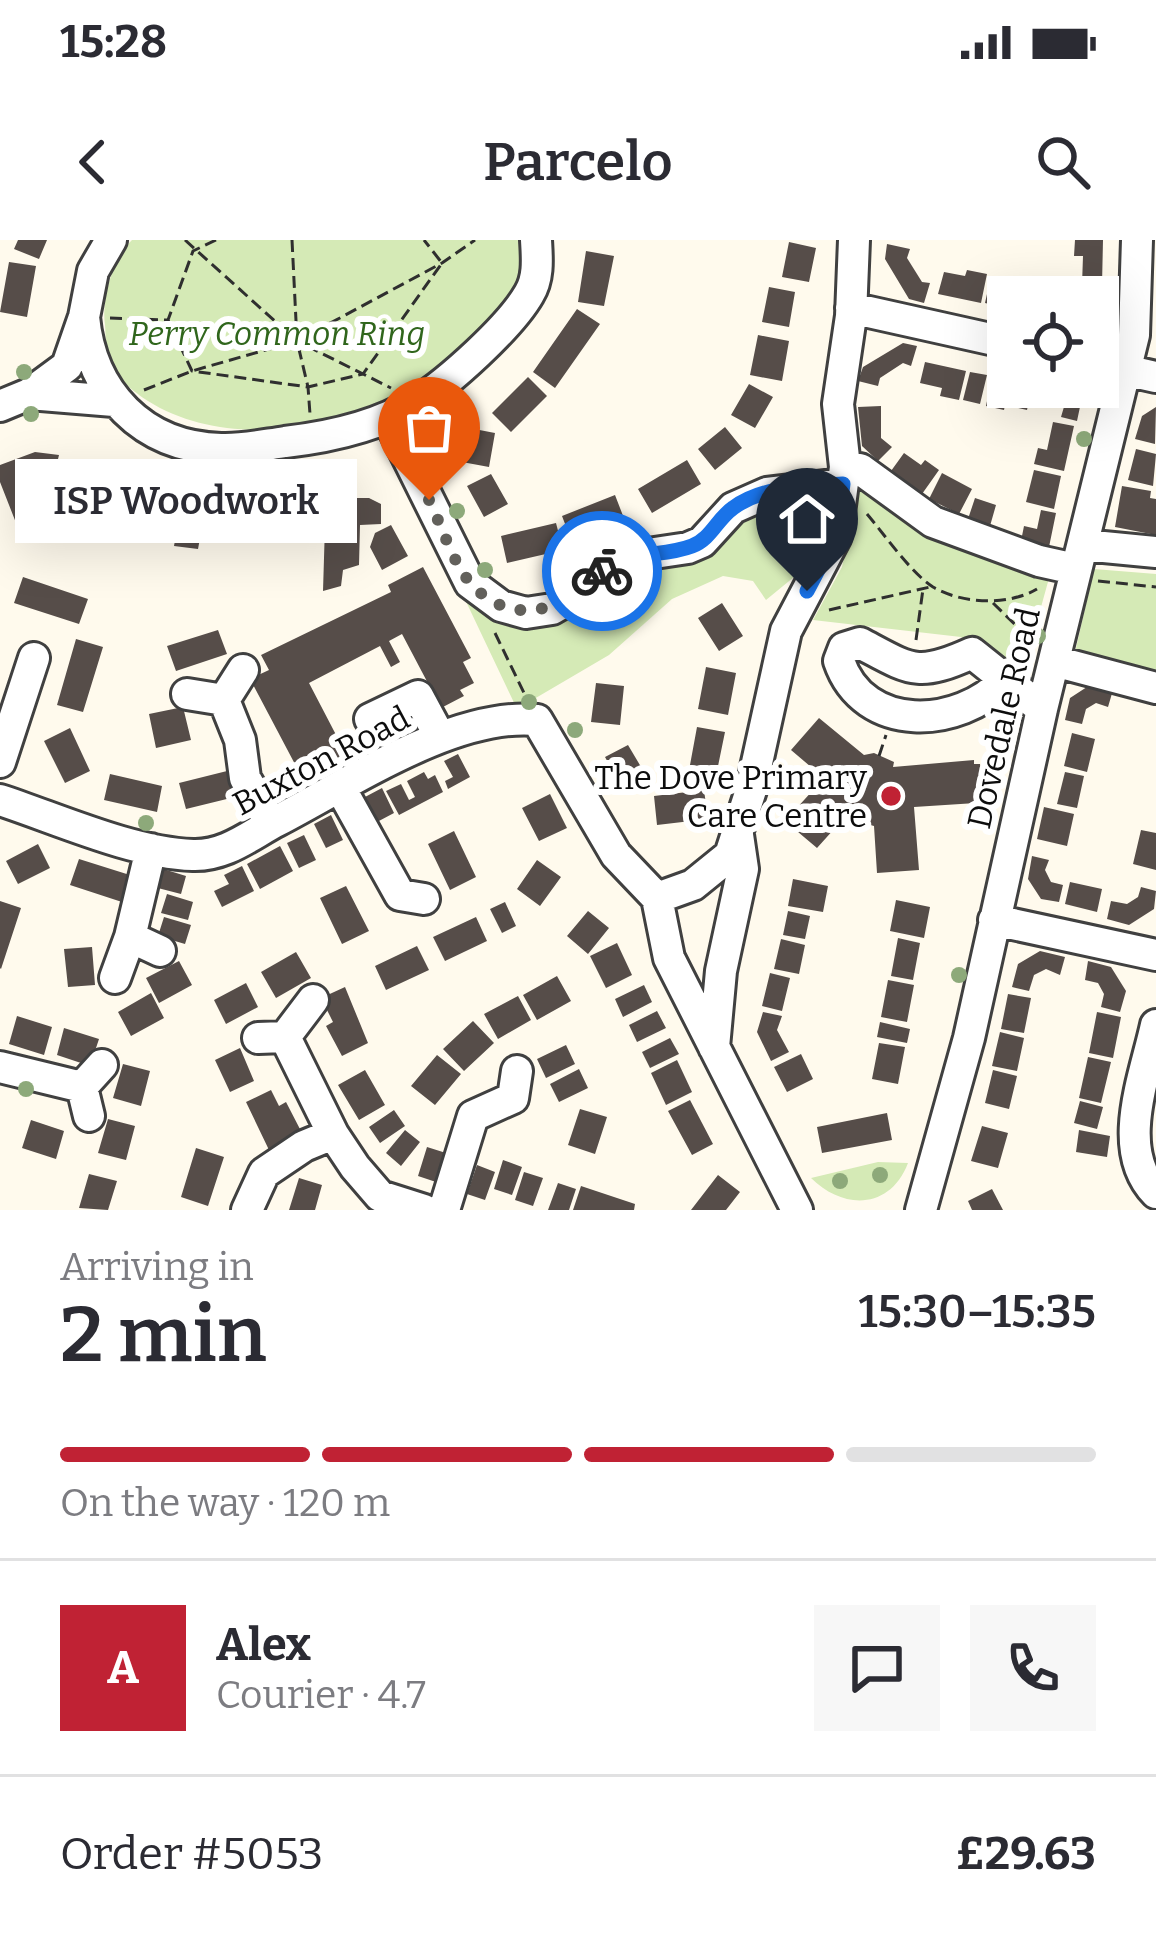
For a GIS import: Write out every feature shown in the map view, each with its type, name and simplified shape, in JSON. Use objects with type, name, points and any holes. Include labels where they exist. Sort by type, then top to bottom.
[{"type":"street","points":[[14,400],[68,365],[85,316],[93,271],[110,240]]},
{"type":"street","points":[[85,316],[93,366],[114,401],[138,424],[194,447],[224,449],[311,440],[388,418],[419,401],[497,334],[531,292],[537,270],[536,240]]},
{"type":"street","points":[[657,898],[693,885],[730,855],[786,631],[836,536],[844,476],[838,404],[851,308],[854,240]]},
{"type":"street","name":"Dovedale Road","points":[[921,1210],[969,1039],[1073,565],[1127,370],[1134,335],[1137,240]]},
{"type":"street","points":[[851,308],[987,339]]},
{"type":"street","points":[[14,400],[114,401]]},
{"type":"street","points":[[388,418],[470,583],[501,606],[526,613],[552,609],[583,591],[621,558],[702,542],[733,508],[766,493],[860,470],[933,522],[1073,565],[1156,552]]},
{"type":"street","points":[[1005,680],[972,708],[944,716],[904,717],[866,698],[845,679],[839,661],[844,648],[860,643],[915,670],[940,668],[971,653],[1042,709]]},
{"type":"street","points":[[0,762],[34,658]]},
{"type":"street","points":[[1053,664],[1156,688]]},
{"type":"street","points":[[224,700],[242,670]]},
{"type":"street","points":[[187,694],[224,700]]},
{"type":"street","points":[[370,719],[418,696],[440,736]]},
{"type":"street","points":[[224,700],[240,740],[245,778],[271,824]]},
{"type":"street","name":"Buxton Road","points":[[0,800],[151,849],[197,855],[237,845],[440,736],[506,717],[537,720]]},
{"type":"street","points":[[537,720],[616,854],[657,898],[669,958],[796,1210]]},
{"type":"street","points":[[340,789],[403,903]]},
{"type":"street","points":[[714,1047],[721,971],[743,869],[738,835]]},
{"type":"street","points":[[115,978],[151,849]]},
{"type":"street","points":[[994,920],[1156,956]]},
{"type":"street","points":[[130,937],[160,951]]},
{"type":"street","points":[[313,1000],[271,1037],[332,1134],[380,1196],[424,1210]]},
{"type":"street","points":[[1156,1025],[1134,1126],[1143,1180],[1156,1193]]},
{"type":"street","points":[[0,1067],[91,1089]]},
{"type":"street","points":[[445,1210],[473,1116],[520,1095]]},
{"type":"street","points":[[248,1210],[264,1173],[332,1134]]},
{"type":"path","points":[[185,240],[297,341],[419,401]]},
{"type":"path","points":[[192,371],[168,320],[193,251],[216,240]]},
{"type":"path","points":[[292,240],[297,341],[308,387],[311,440]]},
{"type":"path","points":[[424,240],[442,263]]},
{"type":"path","points":[[114,401],[192,371],[297,341],[442,263],[475,240]]},
{"type":"path","points":[[192,371],[308,387],[363,374],[442,263]]},
{"type":"path","points":[[85,316],[168,320]]},
{"type":"path","points":[[844,476],[932,586]]},
{"type":"path","points":[[794,610],[826,610],[932,586],[992,602],[1023,597],[1073,565],[1156,587]]},
{"type":"path","points":[[992,602],[1053,664]]},
{"type":"path","points":[[489,622],[537,720]]},
{"type":"green space","name":"Perry Common Ring","points":[[132,240],[526,240],[519,285],[494,318],[442,365],[359,412],[267,430],[204,424],[175,415],[116,374],[107,354],[105,303],[114,268]]},
{"type":"green space","points":[[861,480],[1051,571],[1020,683],[961,637],[813,620],[842,567]]},
{"type":"green space","points":[[786,499],[814,514],[820,533],[794,577],[766,600],[753,581],[723,576],[672,599],[609,655],[517,709],[461,591],[498,614],[614,573],[744,511]]},
{"type":"green space","points":[[1094,569],[1156,574],[1156,681],[1074,657]]},
{"type":"green space","points":[[878,1162],[908,1163],[890,1190],[878,1197],[851,1200],[811,1178]]},
{"type":"building","points":[[18,240],[47,240],[39,259],[14,249]]},
{"type":"building","points":[[1075,240],[1103,240],[1102,276],[1082,276],[1083,256],[1074,256]]},
{"type":"building","points":[[789,242],[816,248],[809,282],[782,277]]},
{"type":"building","points":[[887,244],[910,249],[907,258],[922,282],[930,283],[924,303],[909,299],[885,259]]},
{"type":"building","points":[[586,251],[614,256],[604,306],[578,302]]},
{"type":"building","points":[[9,262],[36,266],[27,317],[0,312]]},
{"type":"building","points":[[967,270],[987,274],[981,303],[938,294],[944,272],[965,276]]},
{"type":"building","points":[[769,287],[795,292],[789,327],[762,322]]},
{"type":"building","points":[[577,309],[600,324],[555,388],[533,372]]},
{"type":"building","points":[[758,335],[789,341],[782,381],[750,375]]},
{"type":"building","points":[[903,343],[917,346],[911,366],[903,363],[880,378],[878,386],[858,381],[863,367]]},
{"type":"building","points":[[925,362],[966,371],[959,400],[940,396],[942,388],[920,383]]},
{"type":"building","points":[[970,372],[987,375],[980,404],[963,400]]},
{"type":"building","points":[[528,377],[547,396],[511,432],[492,413]]},
{"type":"building","points":[[749,384],[773,397],[755,428],[731,415]]},
{"type":"building","points":[[881,406],[881,438],[892,447],[878,461],[862,446],[858,407]]},
{"type":"building","points":[[1156,407],[1155,444],[1135,439],[1142,416]]},
{"type":"building","points":[[1064,408],[1080,408],[1077,421],[1061,417]]},
{"type":"building","points":[[1053,422],[1074,426],[1064,471],[1034,464],[1038,448],[1047,450]]},
{"type":"building","points":[[725,427],[742,448],[715,470],[698,449]]},
{"type":"building","points":[[469,428],[495,433],[489,467],[462,462]]},
{"type":"building","points":[[1136,449],[1156,454],[1153,486],[1128,480]]},
{"type":"building","points":[[35,452],[59,455],[48,500],[41,502],[48,522],[20,533],[0,482],[0,465]]},
{"type":"building","points":[[904,453],[939,470],[922,494],[891,471]]},
{"type":"building","points":[[88,459],[113,470],[98,503],[73,491]]},
{"type":"building","points":[[687,460],[701,484],[652,513],[638,489]]},
{"type":"building","points":[[1034,470],[1061,476],[1054,509],[1026,502]]},
{"type":"building","points":[[942,473],[972,489],[959,514],[929,499]]},
{"type":"building","points":[[491,474],[508,504],[484,517],[467,486]]},
{"type":"building","points":[[129,481],[166,490],[158,519],[121,509]]},
{"type":"building","points":[[1122,486],[1151,491],[1150,498],[1156,499],[1156,535],[1115,527]]},
{"type":"building","points":[[166,491],[221,499],[216,536],[201,533],[198,549],[174,546],[177,529],[161,527]]},
{"type":"building","points":[[615,495],[625,521],[572,542],[562,516]]},
{"type":"building","points":[[233,498],[369,498],[381,504],[381,524],[360,525],[359,565],[343,570],[341,586],[323,591],[325,525],[263,525],[263,540],[241,541],[241,524],[233,524]]},
{"type":"building","points":[[975,498],[996,505],[990,526],[968,519]]},
{"type":"building","points":[[1041,510],[1056,513],[1049,547],[1021,541],[1024,526],[1037,529]]},
{"type":"building","points":[[556,523],[563,550],[507,563],[501,536]]},
{"type":"building","points":[[391,525],[408,556],[382,570],[370,547],[375,533]]},
{"type":"building","points":[[423,567],[471,658],[463,662],[474,683],[460,690],[464,696],[441,708],[402,634],[389,641],[400,662],[391,667],[380,646],[309,683],[346,754],[330,762],[334,770],[306,785],[250,679],[269,670],[261,655],[391,592],[388,585]]},
{"type":"building","points":[[23,577],[88,599],[79,624],[14,603]]},
{"type":"building","points":[[722,603],[743,636],[719,651],[698,618]]},
{"type":"building","points":[[218,630],[227,654],[176,671],[167,646]]},
{"type":"building","points":[[76,639],[103,647],[83,712],[57,705]]},
{"type":"building","points":[[706,667],[736,673],[728,715],[698,709]]},
{"type":"building","points":[[596,683],[624,686],[620,725],[591,722]]},
{"type":"building","points":[[1090,685],[1113,690],[1108,707],[1096,703],[1086,709],[1082,724],[1065,720],[1070,698]]},
{"type":"building","points":[[183,707],[191,740],[156,748],[149,714]]},
{"type":"building","name":"The Dove Primary Care Centre","points":[[819,718],[864,755],[874,753],[894,762],[893,767],[974,760],[980,764],[982,789],[975,790],[976,803],[914,807],[919,870],[877,873],[874,826],[844,818],[817,848],[785,821],[824,778],[791,750]]},
{"type":"building","points":[[697,727],[725,732],[717,771],[690,765]]},
{"type":"building","points":[[70,728],[90,771],[65,783],[44,741]]},
{"type":"building","points":[[1072,733],[1095,739],[1087,772],[1064,766]]},
{"type":"building","points":[[628,745],[647,777],[623,790],[605,757]]},
{"type":"building","points":[[458,754],[470,777],[448,789],[445,781],[453,777],[444,761]]},
{"type":"building","points":[[231,770],[239,796],[186,809],[179,783]]},
{"type":"building","points":[[424,772],[428,779],[435,775],[443,792],[399,815],[386,791],[401,784],[409,800],[415,797],[407,781]]},
{"type":"building","points":[[1065,772],[1084,776],[1077,808],[1057,804]]},
{"type":"building","points":[[110,774],[162,786],[157,812],[104,800]]},
{"type":"building","points":[[382,788],[394,813],[377,822],[365,797]]},
{"type":"building","points":[[704,790],[708,819],[657,825],[654,796]]},
{"type":"building","points":[[550,794],[567,828],[539,841],[522,808]]},
{"type":"building","points":[[1044,807],[1074,814],[1067,846],[1037,839]]},
{"type":"building","points":[[331,815],[343,840],[326,848],[314,824]]},
{"type":"building","points":[[1141,830],[1156,833],[1156,870],[1133,864]]},
{"type":"building","points":[[454,831],[476,877],[450,890],[428,844]]},
{"type":"building","points":[[304,835],[316,860],[299,868],[287,843]]},
{"type":"building","points":[[38,844],[50,868],[18,884],[6,861]]},
{"type":"building","points":[[280,846],[293,871],[260,889],[247,864]]},
{"type":"building","points":[[1032,856],[1049,860],[1045,870],[1051,882],[1063,885],[1059,902],[1041,899],[1028,879]]},
{"type":"building","points":[[79,859],[133,876],[125,903],[70,885]]},
{"type":"building","points":[[537,860],[561,877],[540,906],[517,889]]},
{"type":"building","points":[[242,866],[254,891],[222,907],[214,891],[229,884],[224,875]]},
{"type":"building","points":[[160,868],[186,876],[181,894],[154,887]]},
{"type":"building","points":[[793,879],[828,886],[823,912],[788,906]]},
{"type":"building","points":[[1070,882],[1102,889],[1097,912],[1065,904]]},
{"type":"building","points":[[346,886],[369,931],[342,944],[320,898]]},
{"type":"building","points":[[1141,887],[1156,891],[1154,909],[1129,925],[1107,919],[1111,901],[1127,904],[1138,897]]},
{"type":"building","points":[[167,894],[193,902],[188,920],[161,913]]},
{"type":"building","points":[[896,900],[930,907],[924,938],[890,931]]},
{"type":"building","points":[[0,901],[21,908],[1,969],[0,968]]},
{"type":"building","points":[[505,902],[516,926],[502,933],[490,909]]},
{"type":"building","points":[[588,911],[609,928],[588,954],[567,936]]},
{"type":"building","points":[[788,911],[810,916],[805,939],[783,935]]},
{"type":"building","points":[[164,917],[191,925],[185,944],[158,936]]},
{"type":"building","points":[[476,917],[487,941],[445,961],[433,937]]},
{"type":"building","points":[[898,938],[920,943],[913,980],[891,976]]},
{"type":"building","points":[[781,939],[805,945],[799,974],[774,969]]},
{"type":"building","points":[[617,943],[632,975],[606,988],[590,956]]},
{"type":"building","points":[[417,946],[429,970],[386,990],[375,966]]},
{"type":"building","points":[[92,947],[95,985],[68,987],[64,949]]},
{"type":"building","points":[[1040,951],[1065,957],[1060,975],[1046,969],[1034,975],[1029,991],[1012,987],[1018,964]]},
{"type":"building","points":[[296,952],[311,978],[276,998],[261,972]]},
{"type":"building","points":[[179,961],[192,985],[159,1003],[146,978]]},
{"type":"building","points":[[1088,961],[1111,967],[1126,991],[1120,1012],[1101,1007],[1104,994],[1098,983],[1085,980]]},
{"type":"building","points":[[770,973],[790,978],[782,1011],[762,1006]]},
{"type":"building","points":[[557,976],[571,1001],[537,1020],[523,995]]},
{"type":"building","points":[[888,980],[914,985],[907,1022],[881,1017]]},
{"type":"building","points":[[246,983],[258,1007],[226,1024],[214,1000]]},
{"type":"building","points":[[644,985],[652,1002],[623,1017],[615,999]]},
{"type":"building","points":[[345,987],[368,1043],[342,1056],[326,1026],[333,1022],[321,998]]},
{"type":"building","points":[[151,993],[164,1018],[131,1036],[118,1012]]},
{"type":"building","points":[[1008,994],[1031,998],[1024,1033],[1001,1029]]},
{"type":"building","points":[[518,996],[531,1020],[498,1039],[484,1014]]},
{"type":"building","points":[[657,1011],[666,1028],[637,1042],[629,1025]]},
{"type":"building","points":[[763,1012],[782,1016],[777,1030],[789,1052],[771,1061],[757,1032]]},
{"type":"building","points":[[1097,1012],[1121,1017],[1113,1058],[1089,1053]]},
{"type":"building","points":[[17,1016],[52,1027],[44,1055],[9,1044]]},
{"type":"building","points":[[473,1021],[494,1043],[464,1071],[443,1049]]},
{"type":"building","points":[[880,1022],[910,1029],[907,1043],[877,1037]]},
{"type":"building","points":[[64,1028],[99,1039],[90,1066],[57,1055]]},
{"type":"building","points":[[1000,1032],[1024,1038],[1017,1071],[992,1066]]},
{"type":"building","points":[[670,1038],[679,1054],[650,1068],[642,1052]]},
{"type":"building","points":[[879,1043],[905,1047],[898,1084],[872,1079]]},
{"type":"building","points":[[566,1045],[575,1064],[546,1078],[537,1059]]},
{"type":"building","points":[[240,1048],[254,1081],[230,1092],[215,1060]]},
{"type":"building","points":[[801,1054],[813,1079],[787,1092],[774,1067]]},
{"type":"building","points":[[437,1055],[461,1074],[435,1105],[411,1086]]},
{"type":"building","points":[[1088,1057],[1111,1062],[1101,1103],[1079,1098]]},
{"type":"building","points":[[677,1060],[692,1092],[666,1105],[651,1073]]},
{"type":"building","points":[[123,1064],[150,1071],[141,1106],[113,1098]]},
{"type":"building","points":[[579,1069],[588,1088],[559,1102],[550,1084]]},
{"type":"building","points":[[365,1070],[385,1105],[359,1120],[338,1085]]},
{"type":"building","points":[[993,1070],[1017,1076],[1009,1109],[985,1103]]},
{"type":"building","points":[[271,1090],[279,1106],[286,1102],[302,1133],[269,1150],[246,1102]]},
{"type":"building","points":[[690,1100],[713,1144],[692,1155],[668,1111]]},
{"type":"building","points":[[1080,1101],[1103,1107],[1097,1129],[1074,1123]]},
{"type":"building","points":[[580,1109],[607,1117],[595,1154],[568,1145]]},
{"type":"building","points":[[394,1110],[405,1126],[380,1143],[369,1127]]},
{"type":"building","points":[[887,1113],[892,1140],[822,1153],[817,1127]]},
{"type":"building","points":[[108,1119],[135,1126],[126,1160],[98,1153]]},
{"type":"building","points":[[31,1120],[64,1131],[56,1159],[22,1148]]},
{"type":"building","points":[[982,1126],[1008,1133],[998,1168],[971,1161]]},
{"type":"building","points":[[405,1130],[420,1142],[401,1166],[386,1153]]},
{"type":"building","points":[[1079,1130],[1110,1136],[1107,1157],[1076,1152]]},
{"type":"building","points":[[427,1147],[446,1153],[436,1182],[418,1176]]},
{"type":"building","points":[[196,1148],[224,1157],[208,1206],[181,1197]]},
{"type":"building","points":[[503,1160],[522,1167],[512,1195],[494,1189]]},
{"type":"building","points":[[477,1165],[495,1172],[485,1200],[467,1194]]},
{"type":"building","points":[[524,1172],[543,1178],[533,1206],[515,1200]]},
{"type":"building","points":[[89,1174],[117,1181],[108,1210],[79,1208]]},
{"type":"building","points":[[718,1175],[740,1192],[726,1210],[691,1210]]},
{"type":"building","points":[[299,1178],[322,1185],[315,1210],[289,1210]]},
{"type":"building","points":[[558,1183],[576,1189],[569,1210],[548,1210]]},
{"type":"building","points":[[581,1186],[635,1204],[634,1210],[573,1210]]},
{"type":"building","points":[[992,1189],[1003,1210],[972,1210],[968,1201]]},
{"type":"way so far","points":[[429,500],[470,583],[501,606],[526,613],[552,609],[583,591],[602,571]]},
{"type":"place","name":"ISP Woodwork","points":[[429,500]]},
{"type":"place","name":"The Dove Primary Care Centre","points":[[891,796]]},
{"type":"route","points":[[602,571],[621,558],[702,542],[733,508],[766,493],[843,484],[836,536],[807,591]]}]
